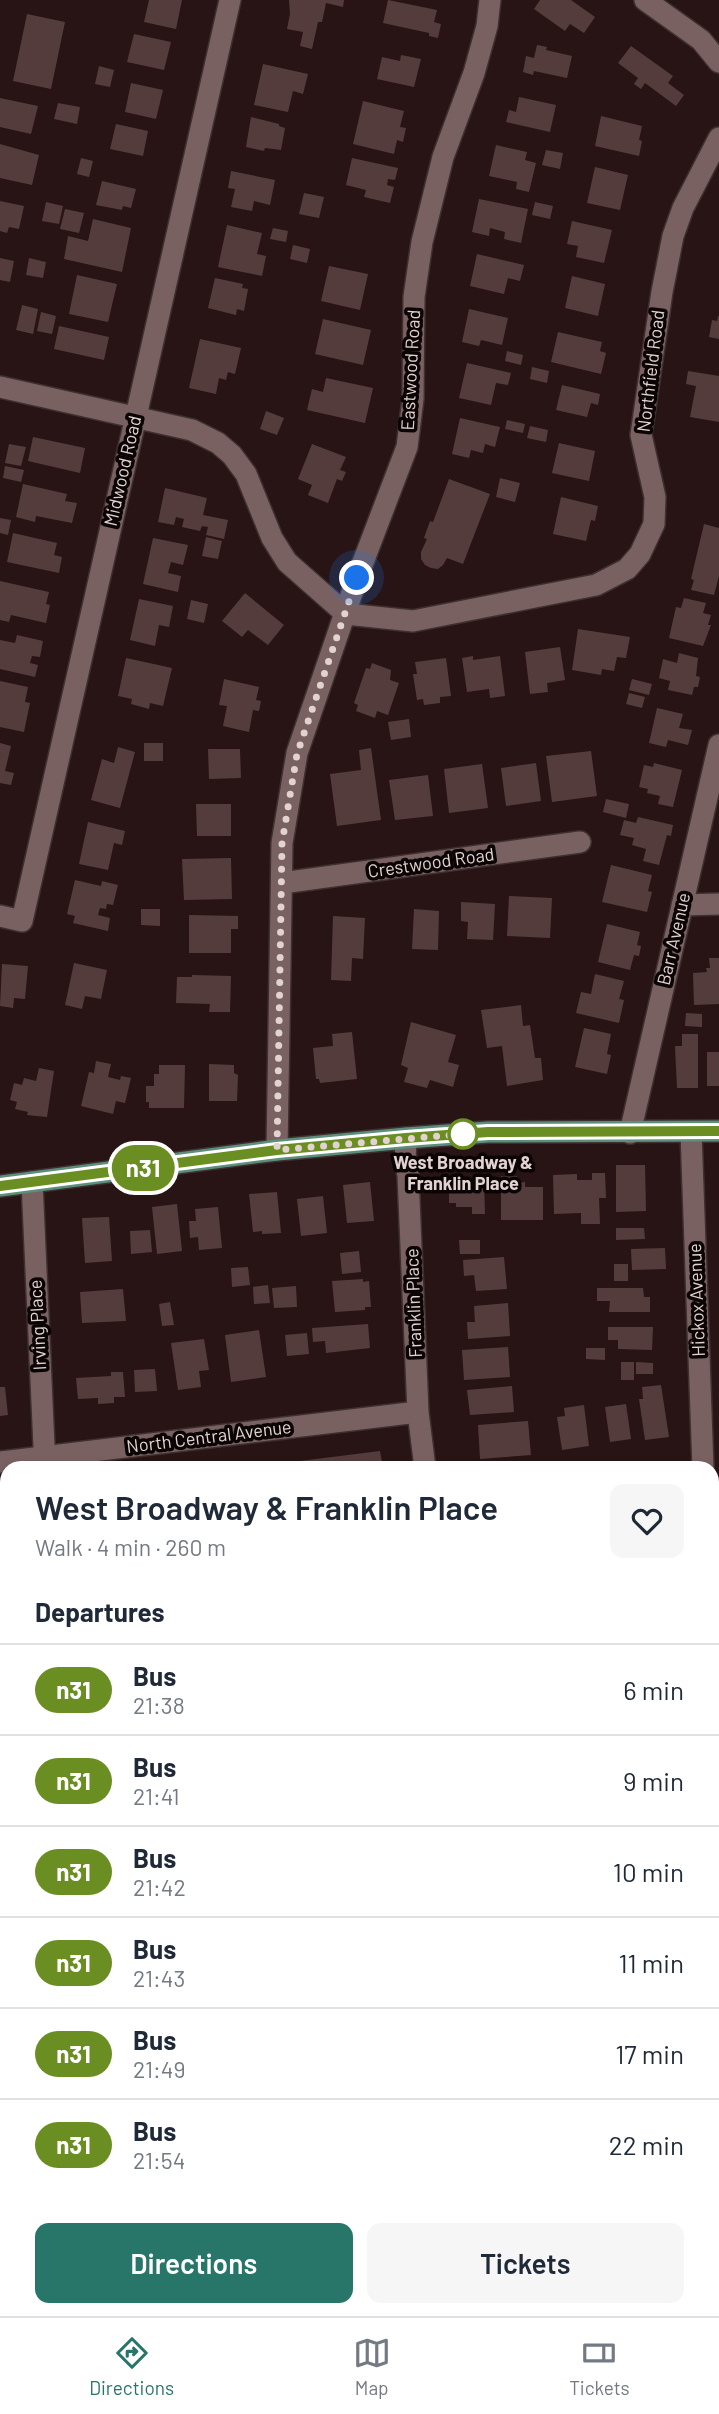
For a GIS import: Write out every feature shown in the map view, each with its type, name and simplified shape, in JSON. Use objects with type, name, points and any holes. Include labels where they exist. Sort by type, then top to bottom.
[{"type":"main road","points":[[0,1186],[277,1150],[406,1138],[488,1132],[719,1131]]},
{"type":"street","name":"Midwood Road","points":[[0,915],[22,920],[230,0]]},
{"type":"street","name":"Eastwood Road","points":[[277,1150],[282,843],[297,754],[357,578],[407,447],[413,399],[414,297],[422,242],[443,157],[488,26],[490,0]]},
{"type":"street","points":[[645,0],[701,40],[719,62]]},
{"type":"street","name":"Northfield Road","points":[[346,614],[413,621],[596,584],[627,569],[640,554],[654,524],[655,498],[641,435],[662,292],[673,236],[682,208],[719,138]]},
{"type":"street","points":[[0,387],[192,430],[218,443],[232,455],[246,474],[272,538],[287,562],[346,614]]},
{"type":"street","name":"Barr Avenue","points":[[630,1133],[719,745]]},
{"type":"street","name":"Crestwood Road","points":[[282,883],[580,842]]},
{"type":"street","points":[[682,905],[719,904]]},
{"type":"street","name":"Hickox Avenue","points":[[691,1132],[703,1461]]},
{"type":"street","name":"Franklin Place","points":[[406,1138],[418,1412],[424,1461]]},
{"type":"street","name":"Irving Place","points":[[32,1182],[44,1461]]},
{"type":"street","name":"North Central Avenue","points":[[59,1461],[418,1412]]},
{"type":"building","points":[[149,0],[182,0],[176,29],[144,22]]},
{"type":"building","points":[[289,0],[344,0],[343,7],[326,3],[322,22],[318,22],[312,49],[300,46],[303,32],[287,29]]},
{"type":"building","points":[[388,0],[437,10],[434,22],[441,24],[438,38],[429,36],[429,33],[383,23]]},
{"type":"building","points":[[540,0],[571,0],[595,17],[584,33],[570,24],[565,31],[534,9]]},
{"type":"building","points":[[27,14],[65,22],[51,89],[13,81]]},
{"type":"building","points":[[134,34],[171,42],[164,70],[127,62]]},
{"type":"building","points":[[537,45],[572,56],[567,78],[534,71],[533,75],[523,72],[526,56],[534,58]]},
{"type":"building","points":[[631,46],[673,76],[668,83],[684,95],[676,106],[645,83],[641,89],[634,84],[638,78],[618,63]]},
{"type":"building","points":[[401,55],[421,59],[414,87],[377,79],[382,57],[400,61]]},
{"type":"building","points":[[263,64],[308,74],[303,94],[293,91],[288,112],[254,105]]},
{"type":"building","points":[[99,66],[114,70],[110,87],[95,84]]},
{"type":"building","points":[[131,83],[163,90],[156,119],[125,112]]},
{"type":"building","points":[[519,97],[556,105],[550,132],[506,122],[509,110],[516,112]]},
{"type":"building","points":[[0,98],[38,106],[31,134],[0,127]]},
{"type":"building","points":[[363,101],[404,111],[400,127],[406,128],[403,142],[397,140],[394,154],[353,144]]},
{"type":"building","points":[[58,103],[80,107],[77,124],[54,119]]},
{"type":"building","points":[[601,116],[642,126],[639,156],[595,146]]},
{"type":"building","points":[[251,117],[285,128],[281,150],[265,148],[264,151],[246,147]]},
{"type":"building","points":[[116,124],[148,131],[143,156],[110,149]]},
{"type":"building","points":[[0,144],[39,155],[32,185],[0,178]]},
{"type":"building","points":[[496,145],[527,152],[525,160],[536,163],[529,192],[516,189],[517,182],[489,176]]},
{"type":"building","points":[[546,150],[563,153],[560,169],[542,165]]},
{"type":"building","points":[[81,158],[93,161],[89,177],[77,174]]},
{"type":"building","points":[[352,158],[398,168],[395,180],[388,179],[387,185],[394,187],[390,203],[364,197],[366,190],[346,185]]},
{"type":"building","points":[[595,167],[628,175],[620,210],[587,203]]},
{"type":"building","points":[[231,171],[275,180],[270,205],[254,201],[252,211],[231,207],[235,189],[228,188]]},
{"type":"building","points":[[102,181],[136,189],[131,208],[123,206],[122,210],[96,205]]},
{"type":"building","points":[[304,193],[324,197],[319,218],[299,214]]},
{"type":"building","points":[[479,199],[528,209],[521,243],[504,239],[505,232],[490,228],[489,236],[472,232]]},
{"type":"building","points":[[0,201],[24,206],[19,229],[9,227],[7,233],[0,231]]},
{"type":"building","points":[[46,202],[63,206],[59,224],[42,221]]},
{"type":"building","points":[[535,202],[553,206],[550,219],[532,215]]},
{"type":"building","points":[[65,209],[84,213],[79,233],[60,229]]},
{"type":"building","points":[[93,219],[131,228],[122,272],[64,259],[68,236],[88,241]]},
{"type":"building","points":[[572,221],[612,230],[604,263],[576,257],[578,246],[567,244]]},
{"type":"building","points":[[227,225],[262,233],[257,254],[266,256],[262,276],[218,267]]},
{"type":"building","points":[[273,228],[288,231],[286,242],[270,239]]},
{"type":"building","points":[[293,245],[310,249],[307,263],[290,259]]},
{"type":"building","points":[[477,254],[524,265],[520,281],[508,278],[504,294],[470,286]]},
{"type":"building","points":[[0,258],[14,261],[10,282],[0,280]]},
{"type":"building","points":[[29,258],[46,262],[43,278],[26,275]]},
{"type":"building","points":[[329,266],[368,274],[360,310],[321,301]]},
{"type":"building","points":[[77,275],[117,284],[108,322],[69,314]]},
{"type":"building","points":[[572,276],[605,284],[598,316],[565,308]]},
{"type":"building","points":[[215,278],[243,284],[242,288],[248,289],[244,311],[237,309],[236,315],[208,308]]},
{"type":"building","points":[[22,305],[38,309],[33,334],[16,330]]},
{"type":"building","points":[[469,309],[508,318],[502,345],[481,340],[479,346],[462,342]]},
{"type":"building","points":[[41,312],[56,316],[52,334],[37,331]]},
{"type":"building","points":[[718,316],[719,339],[709,337],[712,320],[717,321]]},
{"type":"building","points":[[323,319],[371,330],[363,365],[315,354]]},
{"type":"building","points":[[59,326],[109,337],[104,360],[54,349]]},
{"type":"building","points":[[558,332],[602,342],[600,351],[606,353],[601,374],[551,362]]},
{"type":"building","points":[[200,339],[241,348],[235,374],[228,372],[226,380],[219,378],[216,394],[189,388]]},
{"type":"building","points":[[507,351],[523,355],[521,365],[505,361]]},
{"type":"building","points":[[467,363],[511,373],[508,385],[496,383],[491,405],[459,398]]},
{"type":"building","points":[[532,367],[549,371],[547,383],[530,379]]},
{"type":"building","points":[[688,371],[719,376],[719,422],[690,417],[696,386],[686,384]]},
{"type":"building","points":[[326,378],[373,388],[365,423],[307,410],[312,389],[323,392]]},
{"type":"building","points":[[562,385],[600,394],[598,405],[591,403],[587,417],[556,410]]},
{"type":"building","points":[[266,411],[284,418],[277,435],[260,429]]},
{"type":"building","points":[[460,418],[500,427],[495,447],[485,444],[483,453],[471,450],[469,458],[452,454]]},
{"type":"building","points":[[507,420],[525,424],[523,433],[505,429]]},
{"type":"building","points":[[530,426],[548,430],[546,442],[527,438]]},
{"type":"building","points":[[33,437],[85,448],[80,473],[28,461]]},
{"type":"building","points":[[559,443],[595,451],[589,481],[552,473]]},
{"type":"building","points":[[9,444],[26,447],[21,466],[5,463]]},
{"type":"building","points":[[312,444],[346,457],[340,470],[346,472],[342,481],[337,479],[328,503],[308,495],[312,485],[298,479]]},
{"type":"building","points":[[5,466],[24,470],[21,482],[3,478]]},
{"type":"building","points":[[500,478],[520,483],[515,502],[496,497]]},
{"type":"building","points":[[449,479],[490,494],[463,564],[447,558],[438,569],[431,568],[421,559],[421,552],[427,539],[424,538],[430,521],[433,522]]},
{"type":"building","points":[[23,484],[67,494],[65,501],[77,503],[72,523],[36,516],[35,522],[16,517]]},
{"type":"building","points":[[165,488],[207,498],[203,515],[228,520],[224,539],[206,535],[208,527],[202,526],[200,531],[182,527],[184,519],[176,517],[174,525],[158,522]]},
{"type":"building","points":[[561,497],[598,506],[586,541],[553,534]]},
{"type":"building","points":[[0,518],[11,520],[8,535],[0,533]]},
{"type":"building","points":[[704,524],[719,528],[719,576],[714,595],[691,590],[694,580],[691,579]]},
{"type":"building","points":[[13,533],[57,543],[54,555],[62,557],[59,573],[7,562]]},
{"type":"building","points":[[206,537],[222,541],[218,559],[202,556]]},
{"type":"building","points":[[153,538],[188,545],[183,565],[171,562],[168,573],[181,576],[178,592],[143,584]]},
{"type":"building","points":[[0,581],[49,592],[46,604],[50,605],[46,623],[11,615],[9,622],[0,620]]},
{"type":"building","points":[[245,593],[284,625],[268,645],[248,630],[242,637],[222,621]]},
{"type":"building","points":[[684,598],[706,603],[703,613],[711,615],[708,625],[711,625],[703,646],[669,638],[676,607],[681,608]]},
{"type":"building","points":[[139,599],[173,606],[169,627],[159,625],[155,646],[130,640]]},
{"type":"building","points":[[191,600],[208,604],[204,623],[187,619]]},
{"type":"building","points":[[578,629],[630,637],[626,658],[617,657],[614,671],[602,669],[601,675],[572,670]]},
{"type":"building","points":[[17,635],[43,641],[40,657],[32,656],[30,663],[38,665],[35,677],[0,669],[0,640],[15,643]]},
{"type":"building","points":[[560,647],[565,680],[547,683],[548,692],[530,694],[525,652]]},
{"type":"building","points":[[679,653],[698,658],[696,676],[700,677],[698,687],[694,687],[692,695],[668,690],[670,681],[659,678],[663,659],[677,663]]},
{"type":"building","points":[[473,656],[473,660],[500,656],[505,696],[490,698],[489,689],[467,692],[462,658]]},
{"type":"building","points":[[126,658],[172,668],[163,706],[150,703],[149,709],[131,704],[132,699],[118,696]]},
{"type":"building","points":[[446,658],[451,696],[440,697],[440,703],[424,705],[423,699],[417,700],[413,674],[417,674],[415,662]]},
{"type":"building","points":[[372,663],[391,670],[390,680],[399,683],[388,715],[377,711],[375,718],[356,711],[358,705],[354,703],[366,668],[370,669]]},
{"type":"building","points":[[224,679],[259,687],[256,700],[261,701],[259,711],[253,710],[249,732],[223,726],[227,706],[219,705]]},
{"type":"building","points":[[632,679],[652,684],[649,695],[629,690]]},
{"type":"building","points":[[0,681],[28,687],[25,702],[30,703],[24,732],[0,727]]},
{"type":"building","points":[[629,693],[645,697],[642,708],[626,704]]},
{"type":"building","points":[[657,708],[683,714],[679,728],[692,730],[688,745],[668,740],[666,747],[649,743]]},
{"type":"building","points":[[409,719],[411,737],[391,740],[388,722]]},
{"type":"building","points":[[0,743],[11,746],[5,771],[14,773],[11,785],[0,783]]},
{"type":"building","points":[[144,743],[163,743],[163,761],[144,761]]},
{"type":"building","points":[[118,747],[135,752],[120,808],[91,800],[102,759],[114,763]]},
{"type":"building","points":[[371,748],[381,820],[337,826],[330,774],[361,770],[359,750]]},
{"type":"building","points":[[208,749],[240,749],[241,778],[209,779]]},
{"type":"building","points":[[591,751],[597,796],[552,802],[546,756]]},
{"type":"building","points":[[536,763],[541,801],[506,806],[501,768]]},
{"type":"building","points":[[654,763],[682,770],[673,807],[658,804],[660,796],[647,793],[648,789],[639,787],[644,765],[653,767]]},
{"type":"building","points":[[482,764],[488,808],[449,813],[444,769]]},
{"type":"building","points":[[428,775],[433,816],[395,820],[389,780]]},
{"type":"building","points":[[606,799],[629,804],[626,818],[603,812]]},
{"type":"building","points":[[196,804],[231,804],[231,836],[197,836]]},
{"type":"building","points":[[638,817],[673,825],[671,836],[667,835],[659,865],[643,861],[646,849],[632,845],[634,838],[620,835],[624,820],[636,823]]},
{"type":"building","points":[[88,822],[125,831],[122,845],[114,843],[108,870],[79,864]]},
{"type":"building","points":[[231,858],[232,899],[184,900],[182,859]]},
{"type":"building","points":[[611,865],[652,875],[648,891],[652,892],[647,912],[602,902]]},
{"type":"building","points":[[75,880],[101,886],[102,881],[118,885],[113,905],[107,904],[106,909],[100,908],[98,915],[110,918],[108,931],[73,923],[75,916],[67,914]]},
{"type":"building","points":[[509,896],[552,898],[550,938],[507,936]]},
{"type":"building","points":[[461,902],[495,904],[493,940],[467,939],[468,922],[461,921]]},
{"type":"building","points":[[141,909],[160,909],[160,926],[141,925]]},
{"type":"building","points":[[414,909],[439,911],[438,950],[412,949]]},
{"type":"building","points":[[189,915],[238,916],[238,929],[231,929],[231,953],[189,953]]},
{"type":"building","points":[[333,916],[365,918],[363,959],[352,958],[351,981],[331,980]]},
{"type":"building","points":[[607,924],[640,932],[637,945],[641,946],[639,956],[634,955],[630,970],[598,962]]},
{"type":"building","points":[[709,958],[719,958],[719,1004],[694,1005],[693,973],[707,972],[706,968],[710,968]]},
{"type":"building","points":[[74,963],[107,970],[101,999],[85,996],[82,1009],[65,1005]]},
{"type":"building","points":[[2,964],[28,966],[25,999],[14,998],[13,1008],[0,1006]]},
{"type":"building","points":[[595,974],[624,981],[619,999],[624,1000],[619,1023],[576,1013],[581,992],[591,994]]},
{"type":"building","points":[[231,976],[230,1012],[209,1012],[210,1004],[176,1003],[177,977]]},
{"type":"building","points":[[521,1005],[523,1026],[530,1025],[535,1058],[541,1058],[543,1080],[507,1086],[502,1046],[487,1048],[481,1010]]},
{"type":"building","points":[[686,1013],[702,1014],[702,1027],[685,1026]]},
{"type":"building","points":[[411,1022],[456,1035],[448,1062],[459,1065],[453,1087],[430,1080],[427,1088],[404,1082],[408,1068],[401,1065]]},
{"type":"building","points":[[584,1028],[611,1034],[607,1074],[575,1067]]},
{"type":"building","points":[[352,1032],[357,1079],[320,1083],[319,1079],[316,1079],[313,1048],[333,1046],[332,1034]]},
{"type":"building","points":[[682,1034],[698,1034],[698,1088],[677,1088],[675,1046],[682,1046]]},
{"type":"building","points":[[707,1052],[719,1052],[719,1086],[707,1086]]},
{"type":"building","points":[[96,1061],[111,1064],[108,1077],[120,1080],[121,1076],[131,1078],[125,1103],[116,1101],[113,1114],[81,1106],[89,1072],[94,1073]]},
{"type":"building","points":[[209,1064],[234,1065],[234,1073],[238,1075],[237,1101],[209,1101]]},
{"type":"building","points":[[159,1065],[185,1065],[184,1108],[149,1108],[149,1102],[146,1102],[146,1086],[154,1086],[154,1074],[159,1074]]},
{"type":"building","points":[[39,1068],[54,1071],[47,1117],[27,1115],[28,1112],[15,1109],[17,1102],[10,1100],[14,1083],[22,1085],[24,1078],[36,1081]]},
{"type":"building","points":[[616,1165],[645,1165],[646,1211],[616,1212]]},
{"type":"building","points":[[592,1173],[605,1173],[606,1198],[599,1198],[600,1224],[581,1224],[581,1213],[554,1214],[553,1175],[577,1174],[577,1180],[592,1180]]},
{"type":"building","points":[[501,1176],[517,1176],[517,1183],[525,1182],[525,1187],[543,1187],[543,1220],[501,1220]]},
{"type":"building","points":[[484,1180],[485,1214],[472,1214],[472,1207],[456,1207],[456,1203],[449,1203],[449,1183]]},
{"type":"building","points":[[370,1182],[374,1221],[347,1223],[343,1185]]},
{"type":"building","points":[[277,1192],[281,1233],[253,1232],[249,1194]]},
{"type":"building","points":[[323,1196],[327,1233],[301,1236],[297,1199]]},
{"type":"building","points":[[177,1204],[182,1251],[157,1254],[152,1207]]},
{"type":"building","points":[[218,1207],[222,1248],[199,1250],[198,1237],[190,1238],[189,1221],[196,1221],[195,1209]]},
{"type":"building","points":[[109,1217],[112,1261],[85,1263],[82,1218]]},
{"type":"building","points":[[616,1228],[644,1228],[645,1239],[616,1240]]},
{"type":"building","points":[[150,1230],[152,1252],[131,1254],[130,1231]]},
{"type":"building","points":[[459,1240],[480,1240],[480,1254],[460,1254]]},
{"type":"building","points":[[665,1248],[666,1269],[632,1270],[631,1249]]},
{"type":"building","points":[[359,1251],[361,1272],[342,1274],[340,1253]]},
{"type":"building","points":[[504,1257],[507,1289],[476,1291],[474,1275],[464,1276],[463,1260]]},
{"type":"building","points":[[614,1264],[628,1264],[628,1281],[614,1281]]},
{"type":"building","points":[[248,1267],[250,1285],[232,1287],[231,1268]]},
{"type":"building","points":[[363,1279],[363,1282],[369,1281],[371,1307],[365,1307],[365,1310],[335,1312],[332,1281]]},
{"type":"building","points":[[268,1285],[270,1303],[254,1304],[253,1287]]},
{"type":"building","points":[[296,1286],[297,1307],[274,1308],[272,1288]]},
{"type":"building","points":[[597,1288],[643,1288],[644,1297],[650,1297],[650,1312],[609,1312],[610,1301],[597,1301]]},
{"type":"building","points":[[123,1289],[126,1321],[82,1323],[80,1292]]},
{"type":"building","points":[[170,1302],[174,1325],[162,1326],[159,1304]]},
{"type":"building","points":[[508,1303],[510,1336],[468,1339],[467,1322],[475,1322],[474,1306]]},
{"type":"building","points":[[368,1324],[370,1348],[326,1353],[325,1341],[313,1342],[312,1328]]},
{"type":"building","points":[[608,1327],[653,1327],[652,1350],[618,1349],[618,1340],[608,1340]]},
{"type":"building","points":[[259,1330],[266,1377],[231,1382],[225,1335]]},
{"type":"building","points":[[307,1333],[309,1354],[287,1356],[285,1335]]},
{"type":"building","points":[[204,1339],[209,1370],[199,1371],[201,1387],[178,1390],[171,1343]]},
{"type":"building","points":[[508,1347],[510,1377],[464,1380],[462,1350]]},
{"type":"building","points":[[586,1348],[605,1348],[605,1360],[586,1359]]},
{"type":"building","points":[[621,1362],[634,1362],[634,1380],[621,1380]]},
{"type":"building","points":[[636,1362],[653,1363],[653,1374],[636,1374]]},
{"type":"building","points":[[155,1369],[157,1391],[135,1392],[134,1370]]},
{"type":"building","points":[[111,1372],[123,1372],[125,1397],[114,1397],[114,1403],[98,1404],[98,1398],[78,1399],[76,1378],[111,1376]]},
{"type":"building","points":[[661,1385],[669,1437],[645,1440],[639,1399],[643,1399],[642,1387]]},
{"type":"building","points":[[512,1386],[514,1412],[470,1415],[467,1390]]},
{"type":"building","points":[[0,1387],[5,1387],[8,1415],[0,1416]]},
{"type":"building","points":[[626,1404],[631,1439],[610,1442],[605,1407]]},
{"type":"building","points":[[584,1405],[589,1446],[562,1450],[557,1417],[565,1416],[564,1408]]},
{"type":"building","points":[[528,1421],[531,1455],[480,1459],[478,1425]]},
{"type":"building","points":[[380,1451],[382,1461],[301,1461]]},
{"type":"bus line","name":"n31","points":[[0,1186],[277,1150],[406,1138],[488,1132],[719,1131]]},
{"type":"place","name":"West Broadway & Franklin Place","points":[[463,1134]]},
{"type":"route","points":[[357,578],[297,754],[282,843],[277,1150],[463,1134]]}]
